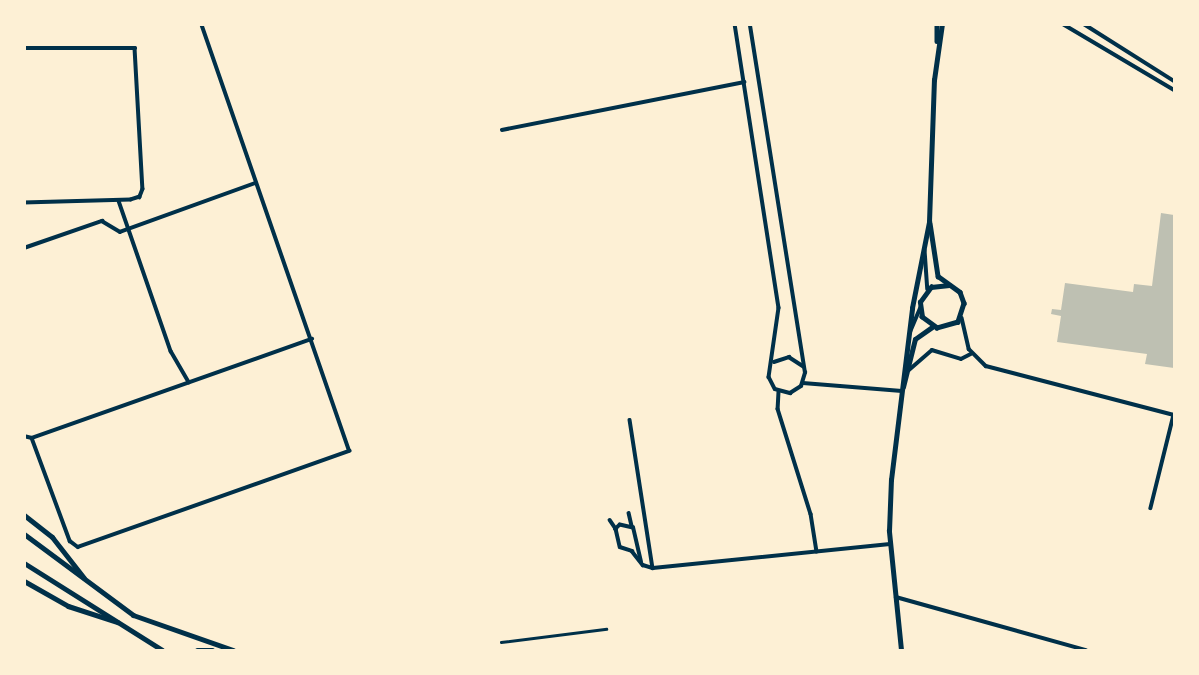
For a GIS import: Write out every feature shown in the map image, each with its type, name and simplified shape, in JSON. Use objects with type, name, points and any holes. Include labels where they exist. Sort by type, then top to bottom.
[{"type":"main road","points":[[24,515],[52,537],[87,584]]},
{"type":"main road","points":[[24,534],[87,584],[149,622],[233,650]]},
{"type":"main road","points":[[24,564],[126,625],[162,650]]},
{"type":"main road","points":[[24,581],[68,606],[126,625]]},
{"type":"main road","points":[[197,650],[212,650]]},
{"type":"street","points":[[32,438],[75,546],[349,450],[201,24]]},
{"type":"street","points":[[735,24],[779,308],[769,379],[779,391],[778,409],[811,514],[817,552]]},
{"type":"street","points":[[750,24],[804,367],[803,383],[793,392],[779,391]]},
{"type":"street","points":[[939,24],[929,222],[934,264],[939,278],[964,299],[961,318],[971,354],[986,366],[1174,415],[1151,508]]},
{"type":"street","points":[[1063,24],[1174,90]]},
{"type":"street","points":[[1086,25],[1174,81]]},
{"type":"street","points":[[24,48],[135,48],[140,198],[24,203]]},
{"type":"street","points":[[502,130],[744,82]]},
{"type":"street","points":[[24,248],[102,221],[108,221],[114,232],[128,229],[255,183]]},
{"type":"street","points":[[119,201],[171,352],[189,382]]},
{"type":"street","points":[[901,650],[890,544],[891,470],[907,339],[929,222]]},
{"type":"street","points":[[907,339],[928,289],[925,238]]},
{"type":"street","points":[[928,289],[949,285]]},
{"type":"street","points":[[920,308],[932,327]]},
{"type":"street","points":[[902,391],[915,339],[932,327],[950,328],[961,318]]},
{"type":"street","points":[[24,436],[32,438],[312,339]]},
{"type":"street","points":[[908,372],[930,350],[961,359],[971,354]]},
{"type":"street","points":[[772,364],[789,356],[804,367]]},
{"type":"street","points":[[803,383],[902,391]]},
{"type":"street","points":[[630,420],[653,568]]},
{"type":"street","points":[[629,513],[641,562]]},
{"type":"street","points":[[610,520],[616,529],[620,547],[653,568],[890,544]]},
{"type":"street","points":[[616,529],[622,524],[633,528]]},
{"type":"street","points":[[896,597],[1086,650]]},
{"type":"street","points":[[501,642],[606,629]]},
{"type":"building","points":[[1161,213],[1174,215],[1174,368],[1145,364],[1147,354],[1057,342],[1061,316],[1051,314],[1052,309],[1061,310],[1065,283],[1133,292],[1134,284],[1152,286]]}]
